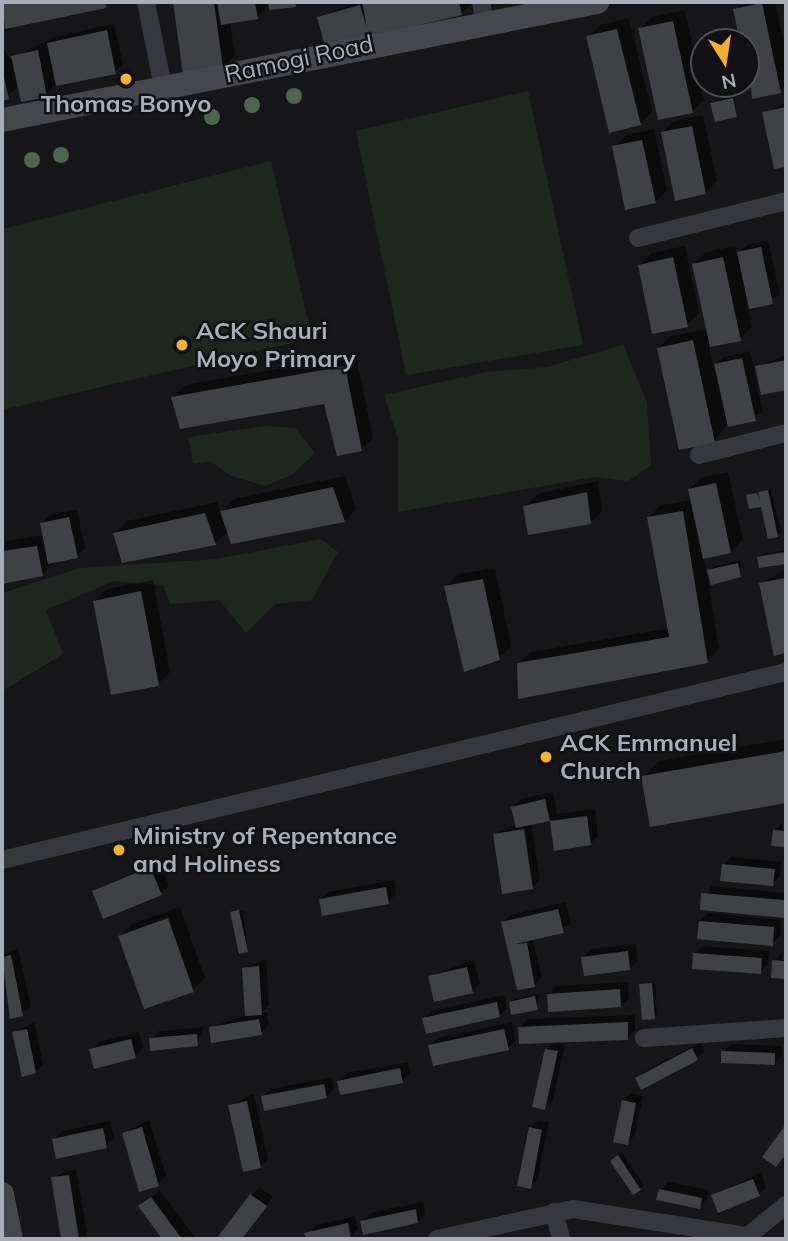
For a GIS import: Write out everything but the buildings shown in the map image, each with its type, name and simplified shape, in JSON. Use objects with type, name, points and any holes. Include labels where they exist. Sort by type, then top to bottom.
[{"type":"main road","name":"Ramogi Road","points":[[2,120],[163,87],[483,12],[597,2]]},
{"type":"main road","points":[[2,1194],[12,1239]]},
{"type":"street","points":[[146,2],[163,87]]},
{"type":"street","points":[[638,238],[786,201]]},
{"type":"street","points":[[699,455],[786,433]]},
{"type":"street","points":[[2,860],[786,672]]},
{"type":"street","points":[[644,1038],[786,1028]]},
{"type":"street","points":[[437,1239],[573,1209],[748,1236],[786,1205]]},
{"type":"street","points":[[554,1212],[561,1239]]},
{"type":"shaded area","points":[[528,91],[583,345],[406,375],[356,131]]},
{"type":"shaded area","points":[[271,161],[312,338],[2,410],[2,229]]},
{"type":"shaded area","points":[[623,345],[647,402],[651,465],[628,481],[594,477],[398,512],[398,439],[384,395],[486,372],[547,367]]},
{"type":"shaded area","points":[[265,426],[295,428],[315,453],[292,475],[265,486],[231,476],[210,461],[193,464],[188,437]]},
{"type":"shaded area","points":[[321,539],[338,552],[312,600],[275,604],[246,633],[219,600],[170,604],[163,585],[114,581],[46,610],[63,654],[2,691],[2,593],[80,568],[216,559]]},
{"type":"place","name":"Thomas Bonyo","points":[[126,79]]},
{"type":"place","name":"ACK Shauri Moyo Primary","points":[[182,345]]},
{"type":"place","name":"ACK Emmanuel Church","points":[[546,757]]},
{"type":"place","name":"Ministry of Repentance and Holiness","points":[[119,850]]}]
